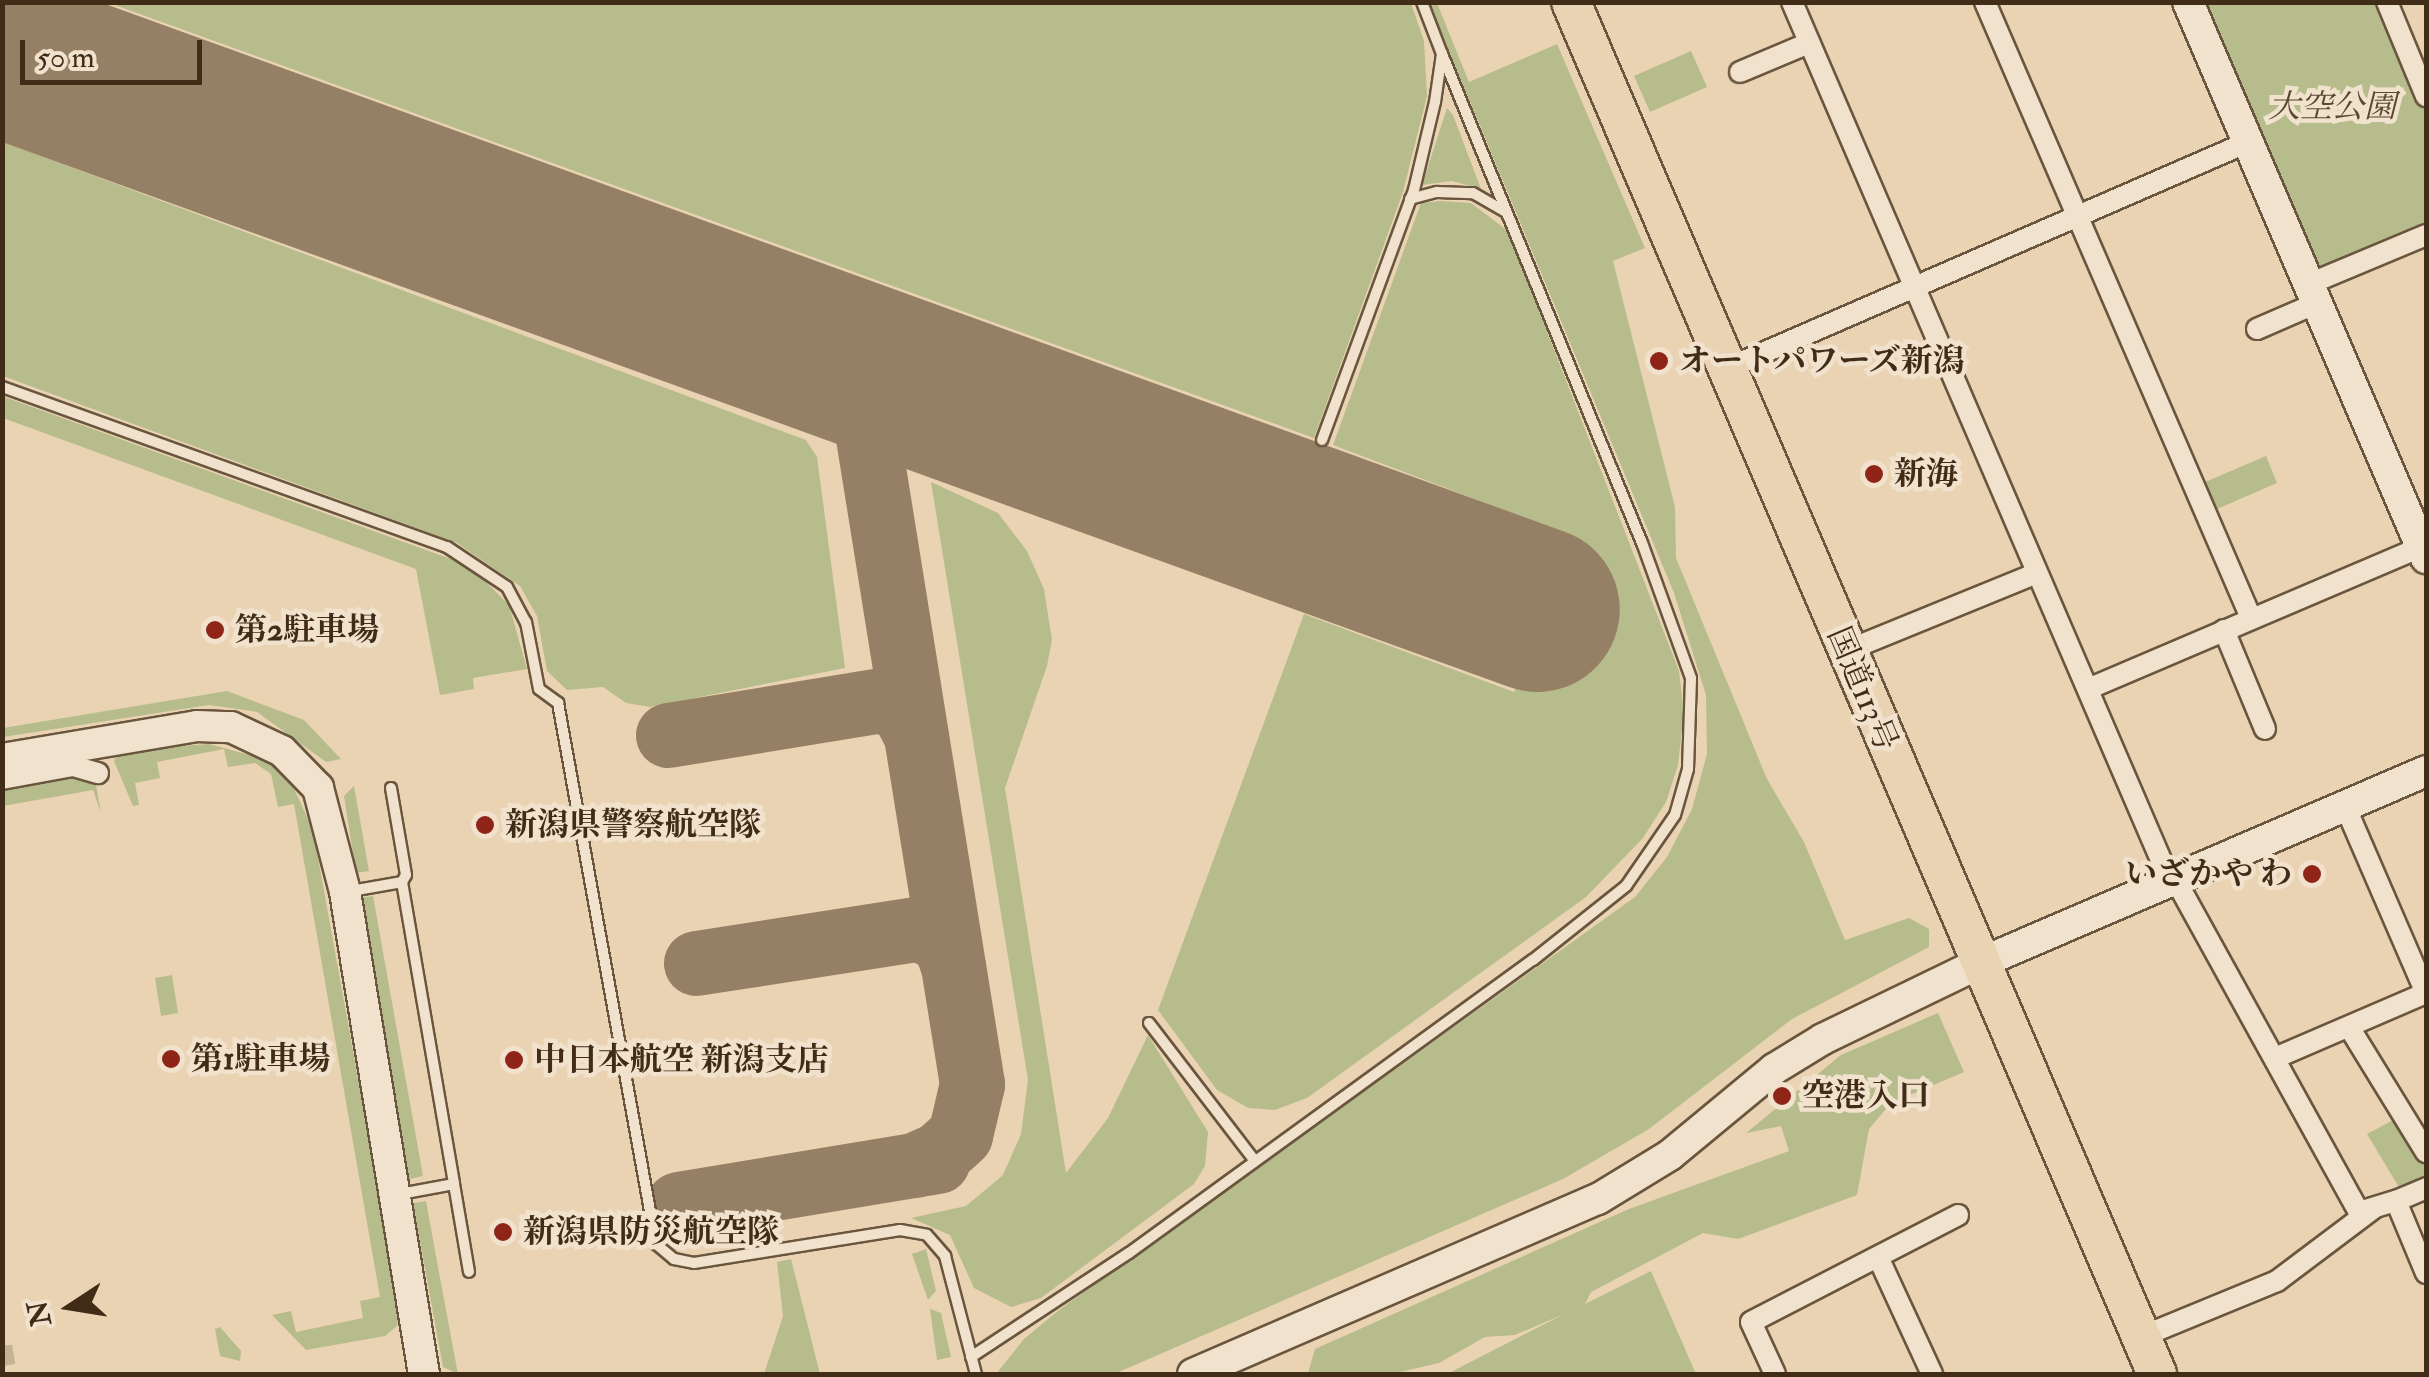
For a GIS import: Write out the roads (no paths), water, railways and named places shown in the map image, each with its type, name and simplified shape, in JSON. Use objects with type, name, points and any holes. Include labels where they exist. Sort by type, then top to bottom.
[{"type":"highway","name":"国道113号","points":[[1571,2],[1978,964],[2157,1374]]},
{"type":"street","points":[[1792,2],[2172,880],[2358,1212],[2426,1188]]},
{"type":"street","points":[[1986,2],[2252,618]]},
{"type":"street","points":[[2088,688],[2425,550],[2188,2]]},
{"type":"street","points":[[2387,2],[2421,70],[2426,96]]},
{"type":"street","points":[[1740,72],[1809,43]]},
{"type":"street","points":[[1726,369],[2248,142]]},
{"type":"street","points":[[2256,329],[2313,293],[2426,235]]},
{"type":"street","points":[[1846,651],[2037,573]]},
{"type":"street","points":[[2224,630],[2265,729]]},
{"type":"street","points":[[2,760],[198,726],[256,736],[318,788],[345,892],[424,1374]]},
{"type":"street","points":[[2,779],[72,766],[98,773]]},
{"type":"street","points":[[1193,1374],[1598,1199],[1670,1155],[1790,1059],[1978,964],[2426,771]]},
{"type":"street","points":[[2275,1058],[2426,993],[2346,806]]},
{"type":"street","points":[[2349,1027],[2426,1152]]},
{"type":"street","points":[[2141,1337],[2277,1281],[2388,1203]]},
{"type":"street","points":[[2388,1203],[2426,1273]]},
{"type":"street","points":[[1775,1374],[1752,1322],[1958,1215]]},
{"type":"street","points":[[1878,1257],[1932,1374]]},
{"type":"lane","points":[[971,1357],[1255,1161],[1626,886],[1675,815],[1688,769],[1694,722],[1682,650],[1422,2]]},
{"type":"lane","points":[[1322,440],[1410,199],[1442,54]]},
{"type":"lane","points":[[1410,199],[1437,192],[1473,193],[1510,218]]},
{"type":"lane","points":[[2,386],[446,547],[497,577],[522,610],[539,689],[558,703],[646,1217],[656,1244],[674,1260],[701,1263],[900,1230],[920,1233],[941,1246],[976,1374]]},
{"type":"lane","points":[[391,788],[406,875],[402,882],[469,1272]]},
{"type":"lane","points":[[345,892],[402,882]]},
{"type":"lane","points":[[1150,1023],[1255,1161]]},
{"type":"lane","points":[[394,1195],[454,1184]]},
{"type":"tunnel","points":[[2,1346],[7,1374]]},
{"type":"place","name":"オートパワーズ新潟","points":[[1659,361]]},
{"type":"place","name":"新海","points":[[1874,474]]},
{"type":"place","name":"第2駐車場","points":[[215,630]]},
{"type":"place","name":"新潟県警察航空隊","points":[[485,825]]},
{"type":"place","name":"いざかや わ","points":[[2312,874]]},
{"type":"place","name":"第1駐車場","points":[[171,1059]]},
{"type":"place","name":"中日本航空 新潟支店","points":[[514,1060]]},
{"type":"place","name":"空港入口","points":[[1782,1096]]},
{"type":"place","name":"新潟県防災航空隊","points":[[503,1232]]},
{"type":"park label","name":"大空公園","points":[[2332,107]]}]
